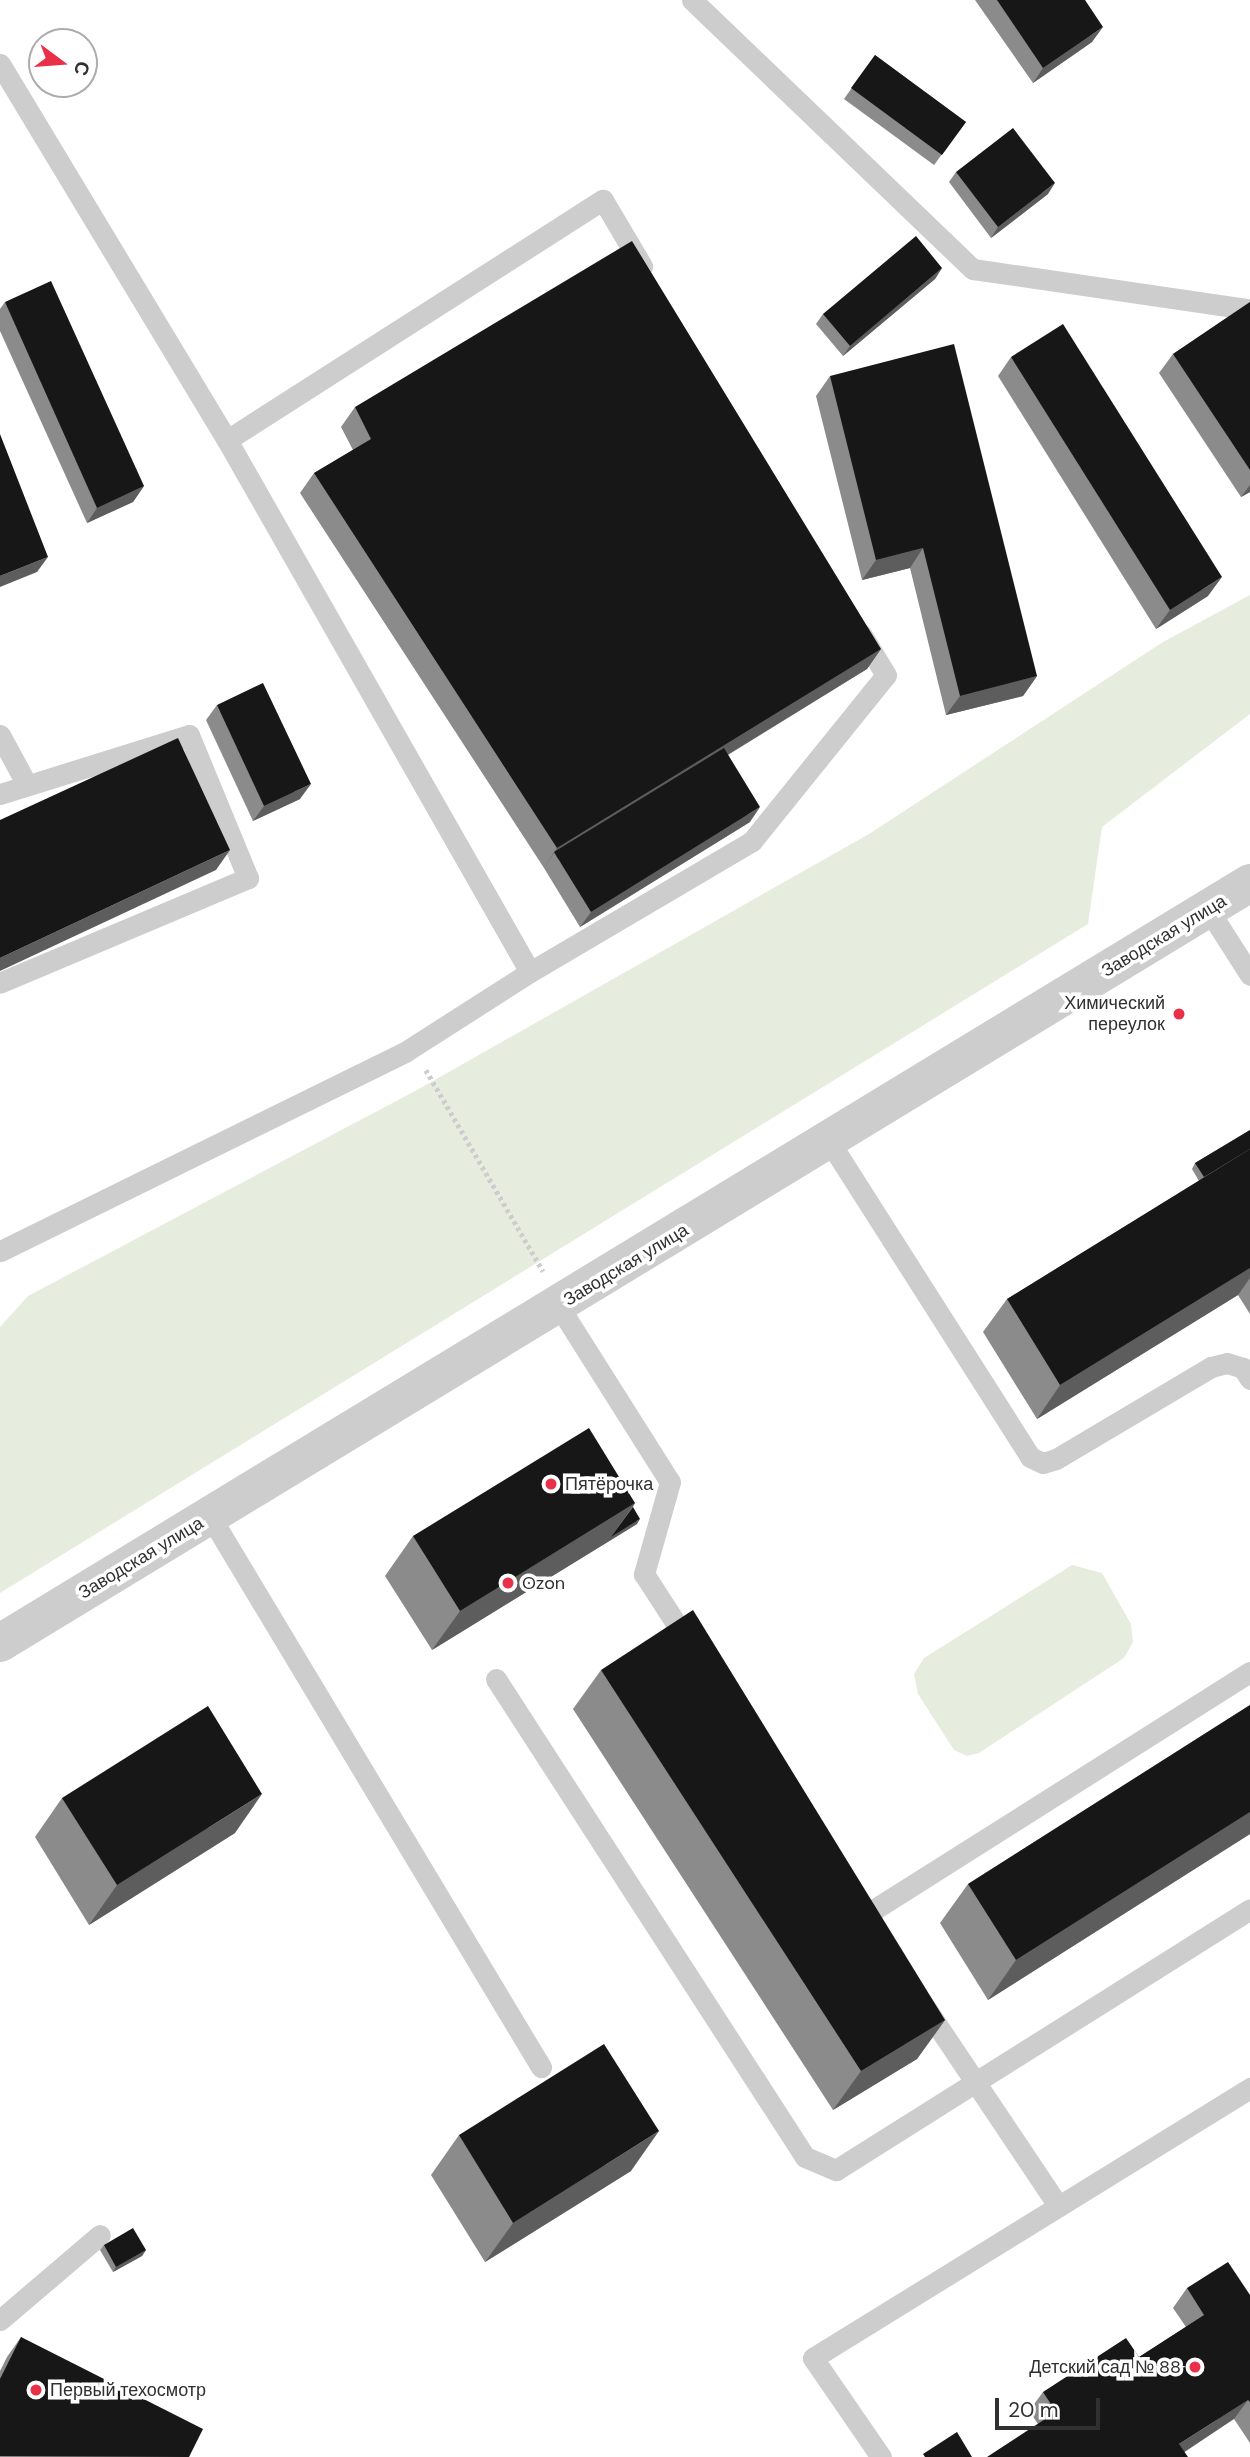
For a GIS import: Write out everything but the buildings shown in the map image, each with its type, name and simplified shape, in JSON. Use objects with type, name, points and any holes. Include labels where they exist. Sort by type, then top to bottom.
[{"type":"street","name":"Заводская улица","points":[[0,1643],[210,1516],[553,1293],[829,1141],[1250,883]]},
{"type":"lane","points":[[692,0],[973,269],[1246,309],[1250,313]]},
{"type":"lane","points":[[0,64],[227,440],[530,972]]},
{"type":"lane","points":[[227,440],[603,200],[652,284]]},
{"type":"lane","points":[[0,1251],[413,1047],[530,972],[752,841],[886,676],[851,616]]},
{"type":"lane","points":[[0,735],[27,785]]},
{"type":"lane","points":[[0,794],[189,735],[248,878],[0,983]]},
{"type":"lane","points":[[1208,909],[1250,975]]},
{"type":"lane","points":[[829,1141],[1030,1457],[1044,1463],[1056,1459],[1211,1367],[1227,1363],[1243,1367],[1250,1379]]},
{"type":"lane","points":[[553,1293],[670,1482],[644,1574],[703,1665]]},
{"type":"lane","points":[[210,1516],[541,2067]]},
{"type":"lane","points":[[867,1914],[1250,1672]]},
{"type":"lane","points":[[496,1679],[805,2157],[836,2170],[1250,1909]]},
{"type":"lane","points":[[852,1892],[881,1937]]},
{"type":"lane","points":[[910,1982],[973,2083],[1058,2206]]},
{"type":"lane","points":[[881,2457],[813,2358],[1250,2088]]},
{"type":"lane","points":[[0,2320],[100,2235]]},
{"type":"path","points":[[413,1047],[553,1293]]},
{"type":"green space","points":[[1250,595],[1250,714],[1102,827],[1088,924],[0,1593],[0,1327],[28,1296],[417,1090],[869,834],[1163,642]]},
{"type":"green space","points":[[1072,1565],[1102,1573],[1131,1624],[1133,1642],[1124,1658],[979,1753],[967,1756],[954,1750],[918,1694],[914,1674],[924,1658]]},
{"type":"place","name":"Химический переулок","points":[[1179,1014]]},
{"type":"place","name":"Пятёрочка","points":[[551,1484]]},
{"type":"place","name":"Ozon","points":[[508,1583]]},
{"type":"place","name":"Детский сад № 88","points":[[1195,2367]]},
{"type":"place","name":"Первый техосмотр","points":[[36,2390]]}]
